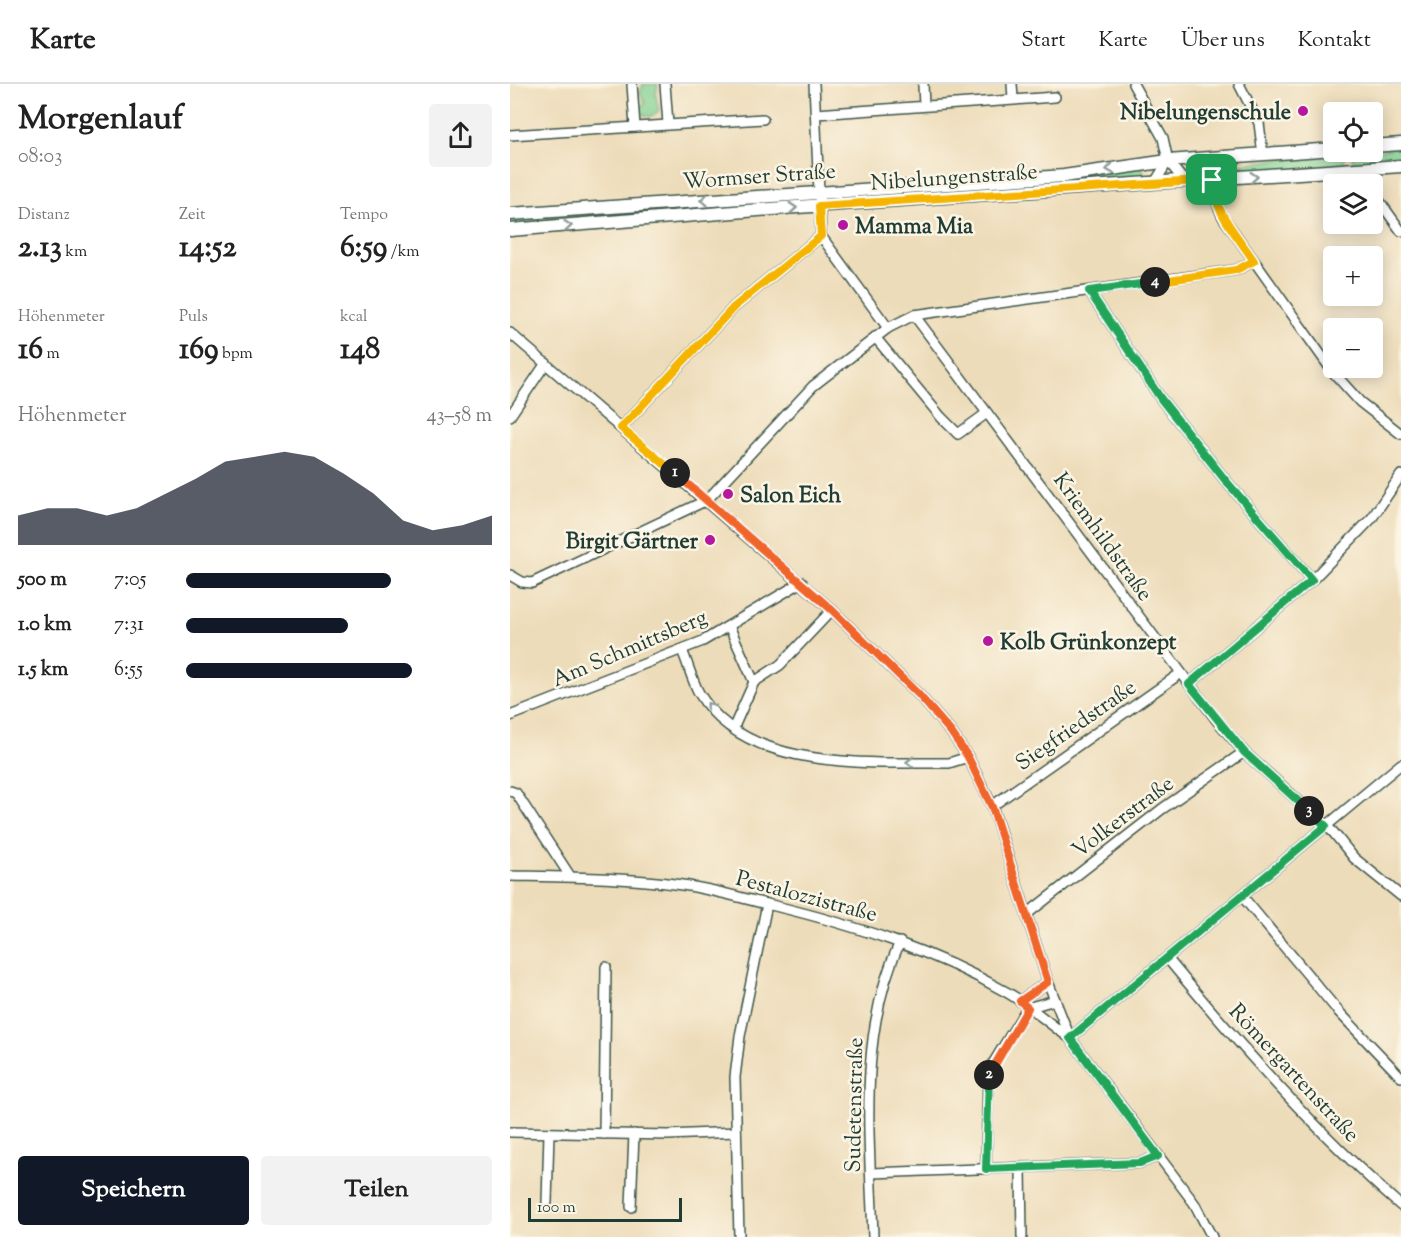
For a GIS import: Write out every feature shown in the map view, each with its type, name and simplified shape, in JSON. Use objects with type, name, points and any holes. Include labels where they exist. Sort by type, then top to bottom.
[{"type":"street","points":[[632,84],[635,127]]},
{"type":"street","points":[[665,84],[668,124]]},
{"type":"street","points":[[814,84],[821,236],[888,328]]},
{"type":"street","points":[[923,84],[924,105]]},
{"type":"street","points":[[1012,84],[1013,99]]},
{"type":"street","points":[[1133,84],[1164,138],[1168,161],[1185,182]]},
{"type":"street","points":[[1239,84],[1259,123],[1263,155]]},
{"type":"street","points":[[816,114],[1054,97]]},
{"type":"street","points":[[510,135],[763,119]]},
{"type":"street","points":[[1383,145],[1401,144]]},
{"type":"street","name":"Wormser Straße","points":[[510,214],[1064,176],[1168,161],[1323,151]]},
{"type":"street","points":[[1212,180],[1222,158]]},
{"type":"street","points":[[1200,160],[1212,180],[1213,195],[1223,217],[1333,372],[1360,402],[1401,434]]},
{"type":"street","points":[[1154,184],[1168,161]]},
{"type":"street","name":"Nibelungenstraße","points":[[510,230],[819,206],[1401,166]]},
{"type":"street","points":[[1372,168],[1372,174]]},
{"type":"street","points":[[1383,206],[1401,231]]},
{"type":"street","points":[[621,428],[734,307],[821,236]]},
{"type":"street","points":[[510,575],[522,582],[532,583],[707,500],[813,386],[875,337],[914,315],[1236,270],[1254,261]]},
{"type":"street","points":[[1089,291],[1161,399],[1226,481],[1312,580]]},
{"type":"street","name":"Kriemhildstraße","points":[[914,315],[1180,673],[1244,752],[1326,826],[1354,858],[1401,896]]},
{"type":"street","points":[[510,333],[802,582],[936,713],[968,757],[992,807],[1048,982],[1070,1038],[1194,1203],[1212,1237]]},
{"type":"street","points":[[875,337],[941,417],[958,434],[987,413]]},
{"type":"street","points":[[510,416],[546,363]]},
{"type":"street","points":[[1189,684],[1312,580],[1372,518],[1401,475]]},
{"type":"street","name":"Am Schmittsberg","points":[[510,716],[682,650],[729,626],[802,582]]},
{"type":"street","points":[[733,729],[754,682],[780,665],[832,610]]},
{"type":"street","name":"Am Schmittsberg","points":[[729,626],[754,682]]},
{"type":"street","points":[[682,650],[699,693],[715,713],[733,729],[784,751],[833,761],[950,763],[968,757]]},
{"type":"street","name":"Siegfriedstraße","points":[[992,807],[1180,673]]},
{"type":"street","name":"Volkerstraße","points":[[1027,914],[1162,809],[1244,752]]},
{"type":"street","points":[[1070,1038],[1401,764]]},
{"type":"street","points":[[510,791],[516,794],[570,876]]},
{"type":"street","name":"Pestalozzistraße","points":[[514,876],[570,876],[681,885],[721,892],[833,919],[900,942],[951,964],[1024,1004],[1070,1038]]},
{"type":"street","points":[[1242,896],[1338,1011],[1401,1077]]},
{"type":"street","points":[[739,1237],[735,1077],[740,1036],[767,904]]},
{"type":"street","name":"Sudetenstraße","points":[[873,1237],[871,1052],[876,1016],[888,968],[900,942]]},
{"type":"street","name":"Römergartenstraße","points":[[1167,958],[1222,1024],[1328,1139],[1401,1206]]},
{"type":"street","points":[[604,1134],[606,967]]},
{"type":"street","points":[[986,1169],[988,1077],[991,1067],[1024,1004],[1048,982]]},
{"type":"street","points":[[1024,1004],[1055,1000]]},
{"type":"street","points":[[510,1132],[634,1134],[736,1132]]},
{"type":"street","points":[[547,1202],[549,1133]]},
{"type":"street","points":[[631,1207],[634,1134]]},
{"type":"street","points":[[871,1173],[1140,1163],[1158,1156]]},
{"type":"street","points":[[1020,1168],[1022,1237]]},
{"type":"green space","points":[[643,84],[658,84],[656,96],[659,111],[650,117],[639,113],[639,108],[645,103],[640,94]]},
{"type":"green space","points":[[1401,146],[1401,164],[1353,167],[1353,162],[1383,162],[1383,150]]},
{"type":"green space","points":[[1323,153],[1323,162],[1345,162],[1345,168],[1242,174],[1241,164]]},
{"type":"green space","points":[[1143,167],[1144,181],[986,192],[986,184]]},
{"type":"green space","points":[[793,196],[793,202],[618,219],[617,209]]},
{"type":"green space","points":[[613,210],[614,219],[510,227],[510,218]]},
{"type":"place","name":"Nibelungenschule","points":[[1303,111]]},
{"type":"place","name":"Mamma Mia","points":[[843,225]]},
{"type":"place","name":"Salon Eich","points":[[728,494]]},
{"type":"place","name":"Birgit Gärtner","points":[[710,540]]},
{"type":"place","name":"Kolb Grünkonzept","points":[[988,641]]},
{"type":"route","points":[[1212,180],[1213,195],[1223,217],[1254,261],[1236,270],[1089,291],[1161,399],[1226,481],[1312,580],[1189,684],[1244,752],[1326,826],[1070,1038],[1158,1156],[1140,1163],[986,1169],[988,1077],[991,1067],[1028,1008],[1020,1001],[1048,982],[992,807],[979,778],[968,757],[936,713],[871,648],[832,610],[726,516],[621,428],[734,307],[821,236],[819,206],[1212,180]]}]
